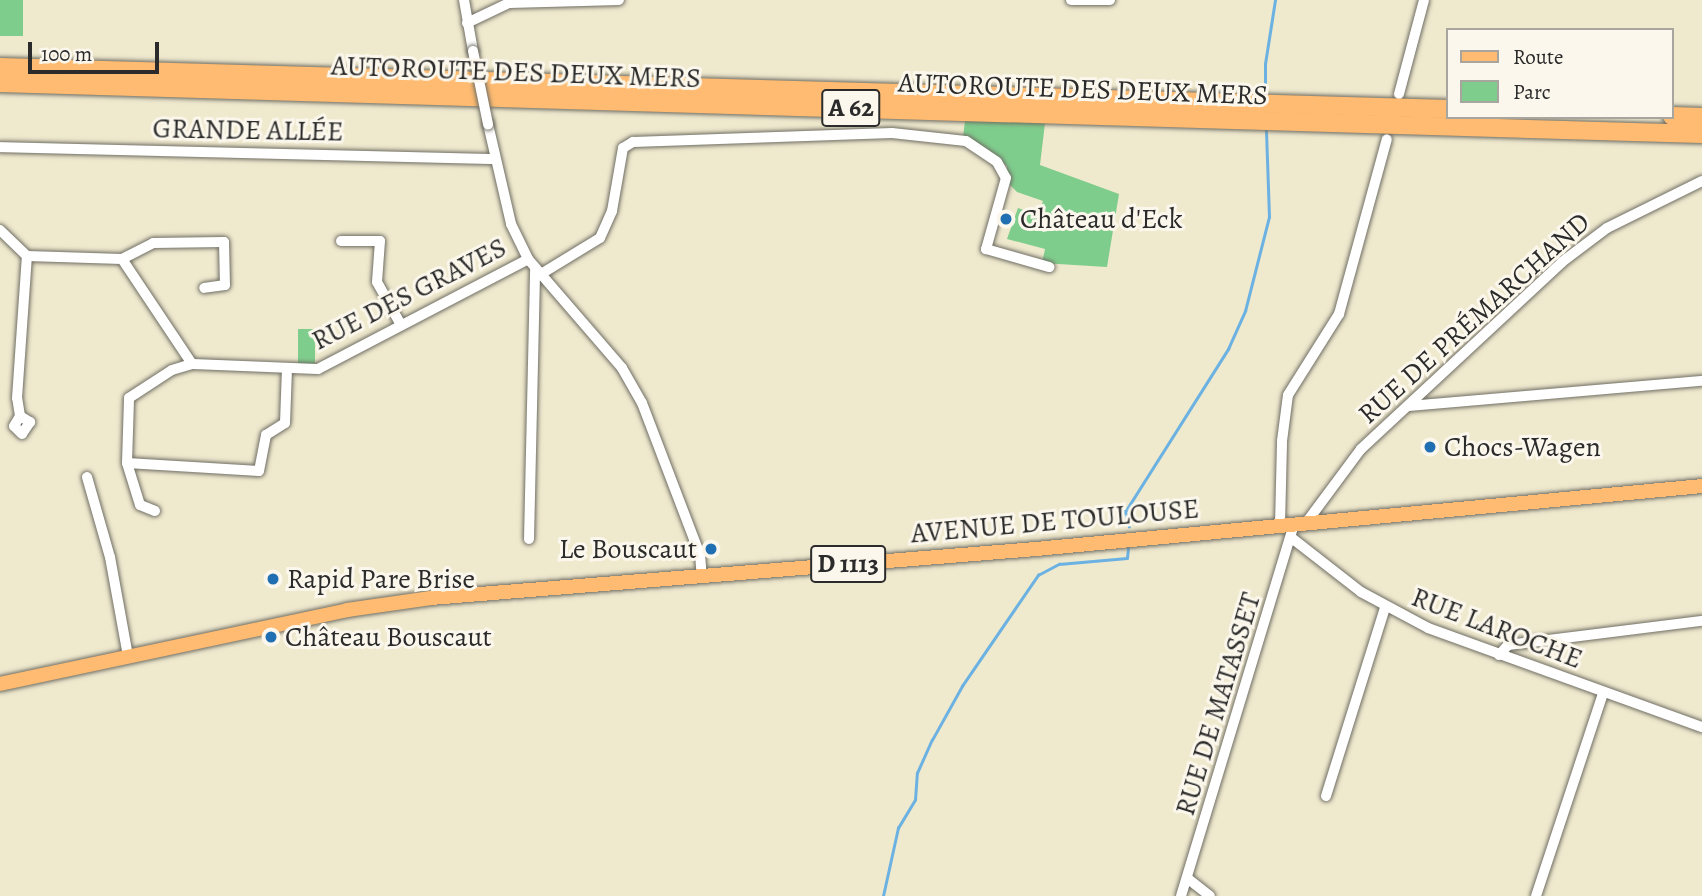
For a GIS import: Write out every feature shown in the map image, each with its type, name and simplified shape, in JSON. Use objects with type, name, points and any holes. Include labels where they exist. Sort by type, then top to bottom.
[{"type":"highway","name":"AUTOROUTE DES DEUX MERS","points":[[0,67],[1446,109]]},
{"type":"highway","name":"AUTOROUTE DES DEUX MERS","points":[[0,83],[1702,134]]},
{"type":"highway","points":[[1674,116],[1702,117]]},
{"type":"main road","name":"AVENUE DE TOULOUSE","points":[[0,684],[347,610],[702,577],[1293,528],[1702,486]]},
{"type":"street","points":[[464,0],[495,159],[511,224],[528,259],[622,368],[642,403],[700,555],[702,577]]},
{"type":"street","points":[[467,23],[509,3],[619,0]]},
{"type":"street","points":[[1071,0],[1110,0]]},
{"type":"street","points":[[1399,94],[1424,0]]},
{"type":"street","points":[[538,271],[600,238],[612,211],[623,148],[633,142],[892,133],[967,141],[997,162],[1006,178],[986,249],[1049,267]]},
{"type":"street","points":[[1293,528],[1282,440],[1288,396],[1339,314],[1387,139]]},
{"type":"street","name":"GRANDE ALLÉE","points":[[0,147],[495,159]]},
{"type":"street","name":"RUE DE PRÉMARCHAND","points":[[1293,528],[1362,449],[1562,262],[1607,228],[1702,181]]},
{"type":"street","points":[[0,230],[27,256],[122,259],[153,243],[225,242],[225,285],[204,288]]},
{"type":"street","points":[[341,241],[380,241],[377,282],[401,325]]},
{"type":"street","points":[[20,416],[17,398],[27,256]]},
{"type":"street","points":[[122,259],[192,364],[172,370],[129,398],[127,463],[139,505],[155,511]]},
{"type":"street","name":"RUE DES GRAVES","points":[[192,364],[318,369],[528,259]]},
{"type":"street","points":[[529,539],[538,271]]},
{"type":"street","points":[[127,463],[259,471],[266,435],[285,423],[287,368]]},
{"type":"street","points":[[1408,406],[1702,381]]},
{"type":"street","points":[[87,477],[110,557],[128,656]]},
{"type":"street","name":"RUE LAROCHE","points":[[1293,528],[1385,608],[1499,655],[1702,727]]},
{"type":"street","name":"RUE DE MATASSET","points":[[1181,896],[1293,528]]},
{"type":"street","points":[[1326,796],[1385,608]]},
{"type":"street","points":[[1499,655],[1508,645],[1702,621]]},
{"type":"street","points":[[1536,896],[1603,694]]},
{"type":"street","points":[[1187,878],[1210,896]]},
{"type":"green space","points":[[0,0],[23,0],[23,36],[0,36]]},
{"type":"green space","points":[[965,121],[1045,123],[1040,165],[1119,194],[1107,267],[1042,263],[1045,249],[1007,239],[1018,208],[1038,215],[1043,201],[1017,192],[1007,182],[1007,166],[963,137]]},
{"type":"green space","points":[[298,329],[315,329],[315,365],[298,365]]},
{"type":"waterway","points":[[1265,97],[1265,64],[1275,0]]},
{"type":"waterway","points":[[1129,527],[1125,512],[1228,349],[1245,311],[1269,217],[1266,131]]},
{"type":"waterway","points":[[883,896],[898,828],[915,800],[917,773],[932,740],[962,686],[1038,575],[1059,564],[1127,558],[1128,549]]},
{"type":"place","name":"Château d'Eck","points":[[1006,219]]},
{"type":"place","name":"Chocs-Wagen","points":[[1430,447]]},
{"type":"place","name":"Le Bouscaut","points":[[711,549]]},
{"type":"place","name":"Rapid Pare Brise","points":[[273,579]]},
{"type":"place","name":"Château Bouscaut","points":[[271,637]]}]
